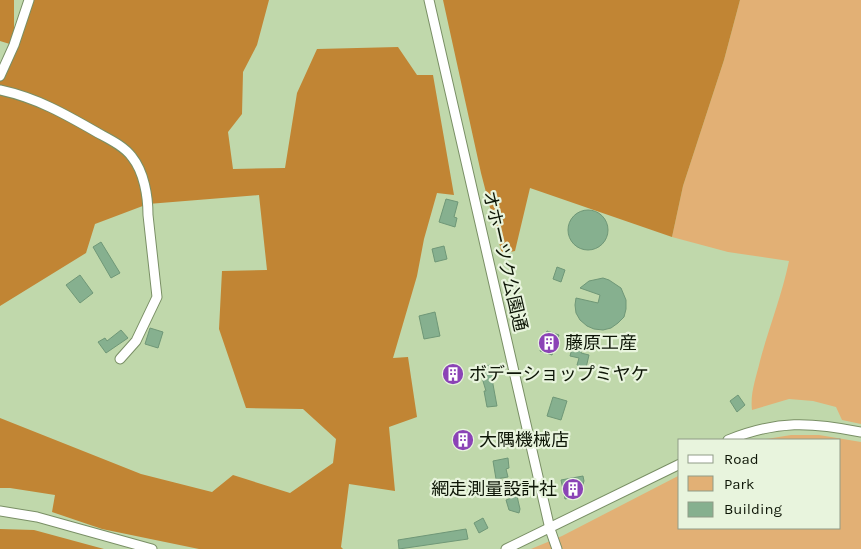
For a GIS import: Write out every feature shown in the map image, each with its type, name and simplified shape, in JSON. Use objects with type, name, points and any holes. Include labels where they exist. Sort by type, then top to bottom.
[{"type":"street","points":[[0,76],[14,45],[29,0]]},
{"type":"street","name":"オホーツク公園通","points":[[429,0],[550,529],[557,549]]},
{"type":"street","points":[[0,90],[23,95],[60,110],[122,148],[132,156],[141,173],[148,204],[157,297],[136,341],[120,359]]},
{"type":"street","points":[[731,439],[762,429],[787,425],[811,424],[861,432]]},
{"type":"street","points":[[506,549],[678,465]]},
{"type":"street","points":[[0,511],[37,517],[152,549]]},
{"type":"green space","points":[[740,0],[861,0],[861,424],[842,420],[836,407],[813,401],[789,399],[752,410],[755,379],[789,261],[728,252],[672,237],[683,186],[724,60]]},
{"type":"green space","points":[[791,435],[819,435],[861,442],[861,549],[531,549],[562,536],[678,476],[678,529],[841,529],[841,439],[767,439]]},
{"type":"shaded area","points":[[0,0],[14,0],[14,42],[29,0],[269,0],[257,45],[243,72],[242,114],[228,132],[233,169],[285,168],[297,93],[317,49],[398,47],[417,75],[433,75],[454,195],[437,193],[424,239],[417,276],[393,358],[408,357],[417,417],[389,427],[395,491],[349,484],[341,547],[343,549],[199,549],[102,529],[52,512],[55,495],[0,488],[0,418],[141,474],[212,492],[233,475],[290,493],[333,463],[336,439],[303,409],[246,408],[219,329],[222,271],[267,270],[259,195],[148,204],[95,224],[86,253],[0,306],[0,76],[13,45],[0,41]]},
{"type":"shaded area","points":[[443,0],[740,0],[724,60],[683,186],[672,237],[530,188],[515,251],[502,254],[481,173]]},
{"type":"shaded area","points":[[0,529],[34,530],[104,549],[0,549]]},
{"type":"building","points":[[446,199],[458,202],[454,217],[457,218],[455,227],[439,222]]},
{"type":"building","points":[[592,210],[599,213],[605,219],[608,230],[607,238],[599,247],[592,250],[584,250],[577,247],[569,238],[568,226],[571,219],[580,211]]},
{"type":"building","points":[[101,242],[120,273],[111,278],[93,247]]},
{"type":"building","points":[[444,246],[447,259],[435,262],[432,249]]},
{"type":"building","points":[[557,267],[565,270],[561,282],[553,279]]},
{"type":"building","points":[[80,275],[93,293],[80,303],[66,285]]},
{"type":"building","points":[[603,278],[621,288],[626,300],[626,309],[624,317],[618,323],[611,328],[603,330],[587,326],[580,320],[576,313],[575,305],[576,298],[598,303],[600,295],[580,288],[589,281]]},
{"type":"building","points":[[435,312],[440,336],[424,339],[419,316]]},
{"type":"building","points":[[150,328],[163,332],[158,348],[145,344]]},
{"type":"building","points":[[121,330],[128,338],[106,353],[98,342],[105,338],[107,341]]},
{"type":"building","name":"藤原工産","points":[[547,331],[559,335],[552,355],[540,351]]},
{"type":"building","points":[[574,341],[584,344],[581,353],[589,355],[586,368],[577,365],[579,358],[570,356]]},
{"type":"building","points":[[490,365],[494,378],[492,379],[497,406],[487,407],[484,391],[486,391],[479,368]]},
{"type":"building","name":"ボデーショップミヤケ","points":[[457,366],[460,380],[450,382],[447,368]]},
{"type":"building","points":[[738,395],[745,405],[737,412],[730,401]]},
{"type":"building","points":[[553,397],[567,401],[561,420],[547,416]]},
{"type":"building","name":"大隅機械店","points":[[469,435],[470,442],[456,445],[455,438]]},
{"type":"building","points":[[508,458],[509,468],[506,469],[508,477],[496,479],[493,461]]},
{"type":"building","name":"網走測量設計社","points":[[583,476],[584,481],[579,496],[565,499],[561,480]]},
{"type":"building","points":[[517,496],[519,513],[509,510],[506,500]]},
{"type":"building","points":[[483,518],[488,528],[479,533],[474,523]]},
{"type":"building","points":[[466,529],[468,539],[399,549],[398,540]]},
{"type":"place","name":"藤原工産","points":[[549,343]]},
{"type":"place","name":"ボデーショップミヤケ","points":[[453,374]]},
{"type":"place","name":"大隅機械店","points":[[463,440]]},
{"type":"place","name":"網走測量設計社","points":[[573,489]]}]
